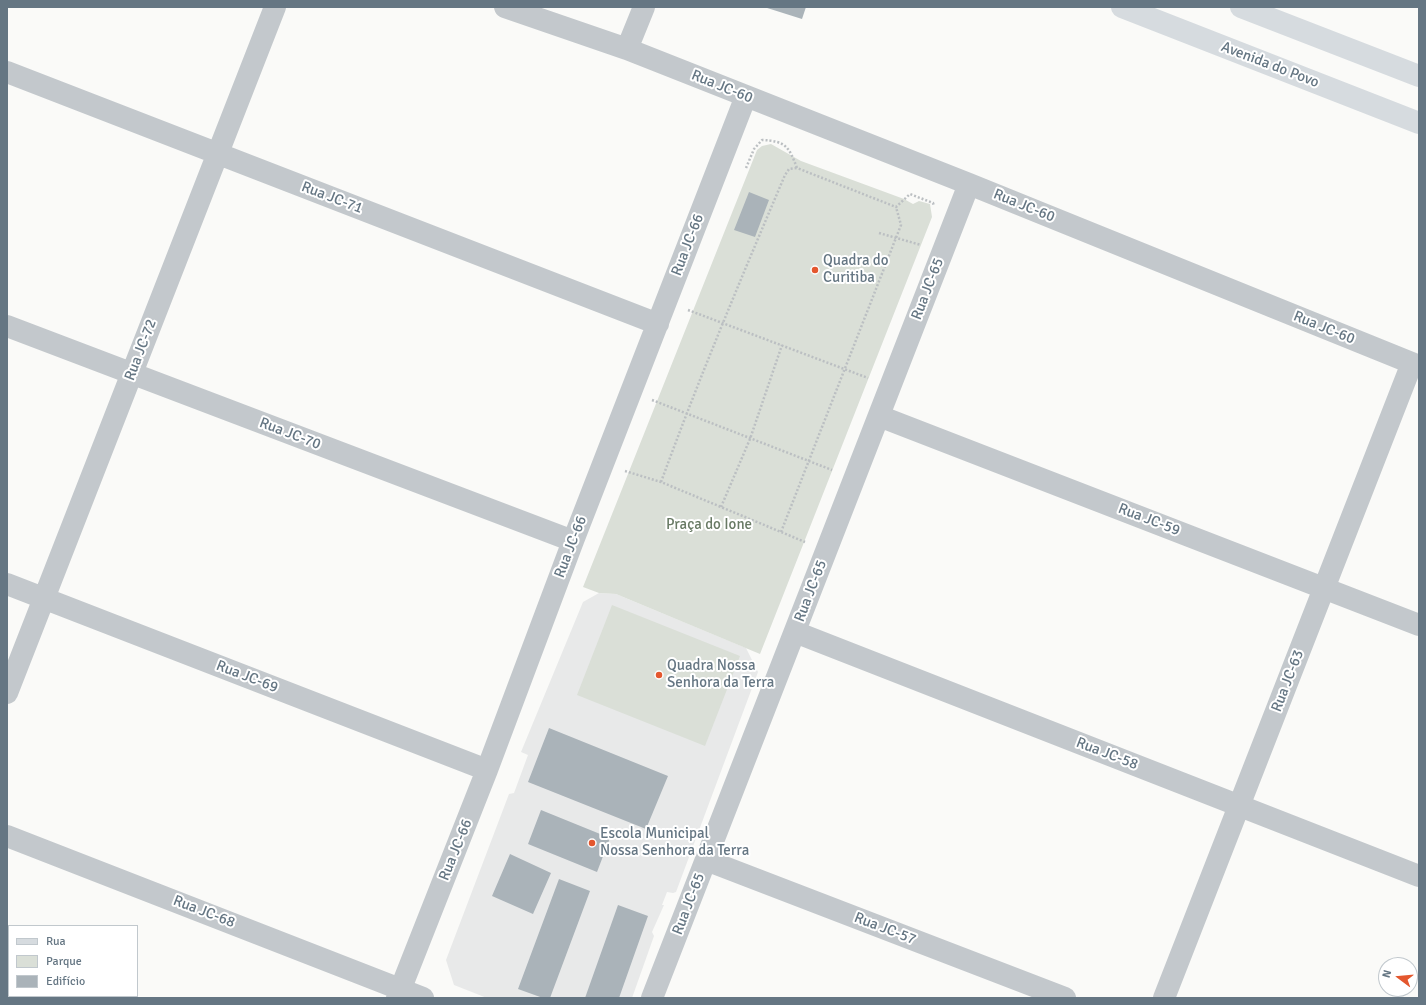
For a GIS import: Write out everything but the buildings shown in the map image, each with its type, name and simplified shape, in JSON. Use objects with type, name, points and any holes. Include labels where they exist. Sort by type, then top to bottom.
[{"type":"main road","name":"Avenida do Povo","points":[[1122,7],[1419,123]]},
{"type":"main road","points":[[1241,7],[1419,76]]},
{"type":"street","name":"Rua JC-72","points":[[7,693],[275,7]]},
{"type":"street","name":"Rua JC-60","points":[[505,7],[627,49],[969,184],[1415,365]]},
{"type":"street","points":[[627,49],[644,7]]},
{"type":"street","name":"Rua JC-71","points":[[7,72],[658,324]]},
{"type":"street","name":"Rua JC-66","points":[[399,994],[487,770],[573,541],[746,96]]},
{"type":"street","name":"Rua JC-65","points":[[652,998],[969,184]]},
{"type":"street","name":"Rua JC-70","points":[[7,326],[573,541]]},
{"type":"street","name":"Rua JC-63","points":[[1164,998],[1324,588],[1415,365]]},
{"type":"street","name":"Rua JC-59","points":[[879,416],[1419,625]]},
{"type":"street","name":"Rua JC-69","points":[[7,584],[487,770]]},
{"type":"street","name":"Rua JC-58","points":[[795,632],[1419,876]]},
{"type":"street","name":"Rua JC-68","points":[[7,836],[399,994],[423,998]]},
{"type":"street","name":"Rua JC-57","points":[[706,860],[1065,998]]},
{"type":"path","points":[[745,171],[754,149],[762,140],[774,140],[782,143],[790,150],[797,168]]},
{"type":"path","points":[[661,482],[722,323],[785,175],[789,169],[797,168],[896,207]]},
{"type":"path","points":[[896,207],[910,194],[933,203],[934,210]]},
{"type":"path","points":[[781,532],[901,225],[896,207]]},
{"type":"path","points":[[879,233],[925,247]]},
{"type":"path","points":[[685,316],[687,309],[869,378]]},
{"type":"path","points":[[721,506],[750,439],[782,345]]},
{"type":"path","points":[[654,393],[651,400],[834,470]]},
{"type":"path","points":[[622,478],[625,471],[661,482],[806,542]]},
{"type":"shaded area","name":"Escola Municipal Nossa Senhora da Terra","points":[[599,593],[616,594],[746,648],[758,672],[676,892],[667,892],[662,905],[664,905],[652,932],[654,936],[632,998],[487,998],[454,985],[446,960],[509,794],[514,793],[528,755],[521,752],[583,602]]},
{"type":"green space","name":"Praça do Ione","points":[[771,144],[801,161],[904,199],[913,204],[919,201],[930,204],[932,217],[760,654],[616,594],[599,593],[583,587],[757,150],[762,146]]},
{"type":"green space","name":"Quadra Nossa Senhora da Terra","points":[[612,605],[740,656],[705,746],[577,695]]},
{"type":"place","name":"Quadra do Curitiba","points":[[815,270]]},
{"type":"place","name":"Quadra Nossa Senhora da Terra","points":[[659,675]]},
{"type":"place","name":"Escola Municipal Nossa Senhora da Terra","points":[[592,843]]}]
